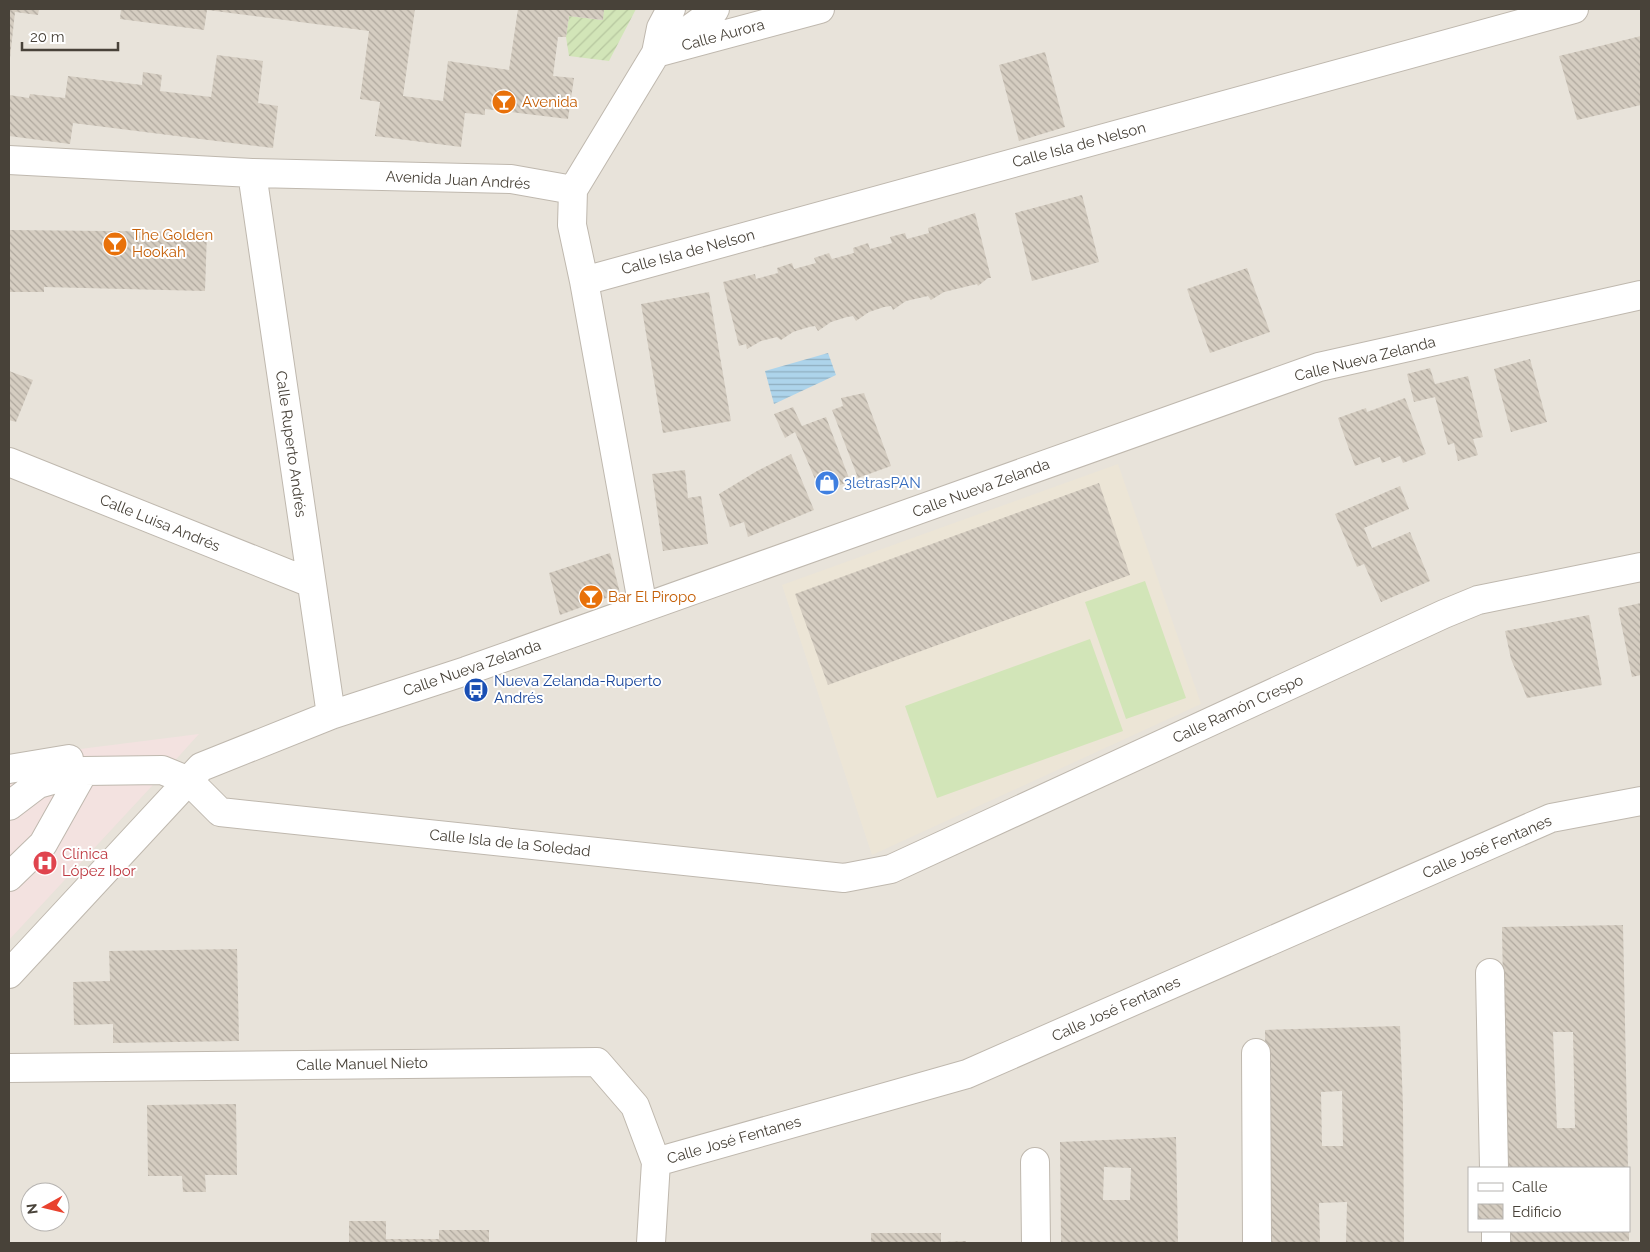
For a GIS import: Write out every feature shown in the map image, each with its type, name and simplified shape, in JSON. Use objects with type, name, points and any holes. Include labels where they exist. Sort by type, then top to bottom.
[{"type":"street","points":[[643,608],[584,281],[572,225],[573,190],[656,53],[661,28],[671,9]]},
{"type":"street","points":[[656,53],[715,9]]},
{"type":"street","name":"Calle Aurora","points":[[656,53],[820,9]]},
{"type":"street","name":"Calle Isla de Nelson","points":[[584,281],[1574,9]]},
{"type":"street","name":"Avenida Juan Andrés","points":[[9,160],[252,173],[511,179],[573,190]]},
{"type":"street","name":"Calle Ruperto Andrés","points":[[252,173],[331,715]]},
{"type":"street","name":"Calle Nueva Zelanda","points":[[195,774],[331,715],[466,671],[1319,367],[1641,295]]},
{"type":"street","name":"Calle Luisa Andrés","points":[[9,462],[311,583]]},
{"type":"street","name":"Calle Ramón Crespo","points":[[844,878],[891,869],[1478,600],[1641,567]]},
{"type":"street","points":[[9,769],[93,755],[157,755],[195,774]]},
{"type":"street","points":[[9,806],[38,784],[84,771],[162,770],[195,774]]},
{"type":"street","points":[[9,878],[43,844],[84,771]]},
{"type":"street","points":[[9,974],[195,774]]},
{"type":"street","name":"Calle Isla de la Soledad","points":[[195,774],[220,812],[844,878]]},
{"type":"street","name":"Calle José Fentanes","points":[[651,1243],[656,1162],[967,1074],[1551,818],[1641,801]]},
{"type":"street","points":[[1490,973],[1494,1167]]},
{"type":"street","points":[[1256,1054],[1257,1243]]},
{"type":"street","name":"Calle Manuel Nieto","points":[[9,1068],[596,1062],[635,1106],[656,1162]]},
{"type":"street","points":[[1036,1162],[1036,1243]]},
{"type":"shaded area","points":[[9,9],[1641,9],[1641,1243],[9,1243]]},
{"type":"shaded area","points":[[1118,464],[1201,704],[872,855],[782,585]]},
{"type":"shaded area","name":"Clínica López Ibor","points":[[199,734],[152,786],[9,940],[9,758]]},
{"type":"green space","points":[[604,9],[636,9],[609,61],[569,56],[566,37],[569,16],[602,20]]},
{"type":"green space","points":[[1145,581],[1186,698],[1126,719],[1085,602]]},
{"type":"green space","points":[[1090,639],[1123,731],[937,798],[905,706]]},
{"type":"water","points":[[828,353],[836,375],[774,404],[765,371]]},
{"type":"building","points":[[9,9],[39,9],[38,15],[15,12],[10,58]]},
{"type":"building","points":[[121,9],[415,9],[403,96],[443,101],[448,61],[509,70],[518,9],[604,9],[603,20],[569,16],[566,37],[558,37],[553,76],[574,78],[568,119],[485,109],[485,115],[465,113],[461,147],[375,136],[380,102],[360,99],[369,31],[207,10],[204,30],[120,19]]},
{"type":"building","points":[[1641,36],[1641,105],[1577,120],[1559,56]]},
{"type":"building","points":[[1045,52],[1065,127],[1019,141],[999,65]]},
{"type":"building","points":[[217,55],[263,61],[258,103],[278,106],[273,148],[73,123],[70,144],[9,136],[9,95],[29,98],[30,94],[65,98],[68,76],[142,85],[143,72],[162,75],[160,91],[211,97]]},
{"type":"building","points":[[1082,195],[1099,262],[1032,281],[1015,213]]},
{"type":"building","points":[[975,213],[991,278],[988,278],[978,286],[977,284],[944,292],[931,300],[928,296],[906,301],[893,310],[891,306],[884,307],[869,312],[856,321],[853,316],[847,317],[831,322],[818,331],[815,326],[809,327],[793,332],[781,340],[777,337],[761,341],[747,349],[746,344],[739,346],[723,282],[755,274],[756,279],[778,273],[777,268],[792,263],[794,269],[816,263],[814,258],[829,253],[832,259],[854,253],[853,248],[868,243],[870,249],[892,243],[890,237],[905,233],[907,239],[929,233],[928,228]]},
{"type":"building","points":[[9,230],[207,232],[205,291],[44,287],[44,292],[9,292]]},
{"type":"building","points":[[1247,268],[1270,332],[1210,353],[1187,289]]},
{"type":"building","points":[[709,292],[731,421],[663,433],[641,304]]},
{"type":"building","points":[[1530,359],[1547,422],[1511,432],[1494,369]]},
{"type":"building","points":[[1430,368],[1435,384],[1468,376],[1483,437],[1473,439],[1478,455],[1458,461],[1454,443],[1448,445],[1435,397],[1414,402],[1407,374]]},
{"type":"building","points":[[9,371],[33,380],[16,422],[9,420]]},
{"type":"building","points":[[864,393],[891,466],[858,478],[832,410],[843,406],[841,398]]},
{"type":"building","points":[[1405,398],[1426,454],[1403,463],[1400,456],[1382,463],[1380,457],[1355,466],[1338,418],[1366,408],[1367,412]]},
{"type":"building","points":[[793,407],[802,426],[826,417],[850,481],[821,493],[795,432],[785,438],[774,414]]},
{"type":"building","points":[[791,454],[814,510],[748,537],[744,522],[730,527],[719,494],[757,471]]},
{"type":"building","points":[[685,470],[688,498],[701,496],[708,544],[663,551],[652,474]]},
{"type":"building","points":[[1099,483],[1130,575],[828,685],[795,594]]},
{"type":"building","points":[[1400,486],[1409,509],[1364,528],[1372,548],[1410,532],[1430,581],[1381,602],[1364,564],[1357,567],[1335,514]]},
{"type":"building","points":[[610,553],[620,593],[560,615],[549,573]]},
{"type":"building","points":[[1641,603],[1641,675],[1632,677],[1618,608]]},
{"type":"building","points":[[1589,615],[1602,685],[1527,698],[1511,659],[1505,631]]},
{"type":"building","points":[[1623,925],[1628,1167],[1506,1167],[1502,927]],"holes":[[[1553,1032],[1573,1032],[1575,1128],[1557,1128]]]},
{"type":"building","points":[[237,949],[239,1041],[113,1043],[113,1024],[74,1025],[73,982],[110,981],[109,951]]},
{"type":"building","points":[[1400,1026],[1403,1107],[1404,1243],[1346,1243],[1347,1202],[1319,1203],[1320,1243],[1267,1243],[1265,1030]],"holes":[[[1342,1091],[1343,1146],[1322,1146],[1321,1092]]]},
{"type":"building","points":[[236,1104],[237,1175],[205,1175],[206,1192],[183,1192],[182,1176],[148,1176],[147,1105]]},
{"type":"building","points":[[1176,1137],[1178,1243],[1061,1243],[1060,1142]],"holes":[[[1104,1167],[1131,1168],[1130,1200],[1103,1200]]]},
{"type":"building","points":[[349,1221],[386,1221],[386,1239],[439,1239],[439,1230],[489,1230],[489,1243],[349,1243]]},
{"type":"building","points":[[1506,1232],[1629,1232],[1629,1241],[1507,1243]]},
{"type":"building","points":[[871,1233],[941,1233],[941,1243],[871,1243]]},
{"type":"building","points":[[966,1241],[966,1243],[941,1243],[941,1242]]},
{"type":"place","name":"Avenida","points":[[504,102]]},
{"type":"place","name":"The Golden Hookah","points":[[115,244]]},
{"type":"place","name":"3letrasPAN","points":[[827,483]]},
{"type":"place","name":"Bar El Piropo","points":[[591,597]]},
{"type":"place","name":"Nueva Zelanda-Ruperto Andrés","points":[[476,690]]},
{"type":"place","name":"Clínica López Ibor","points":[[45,863]]}]
